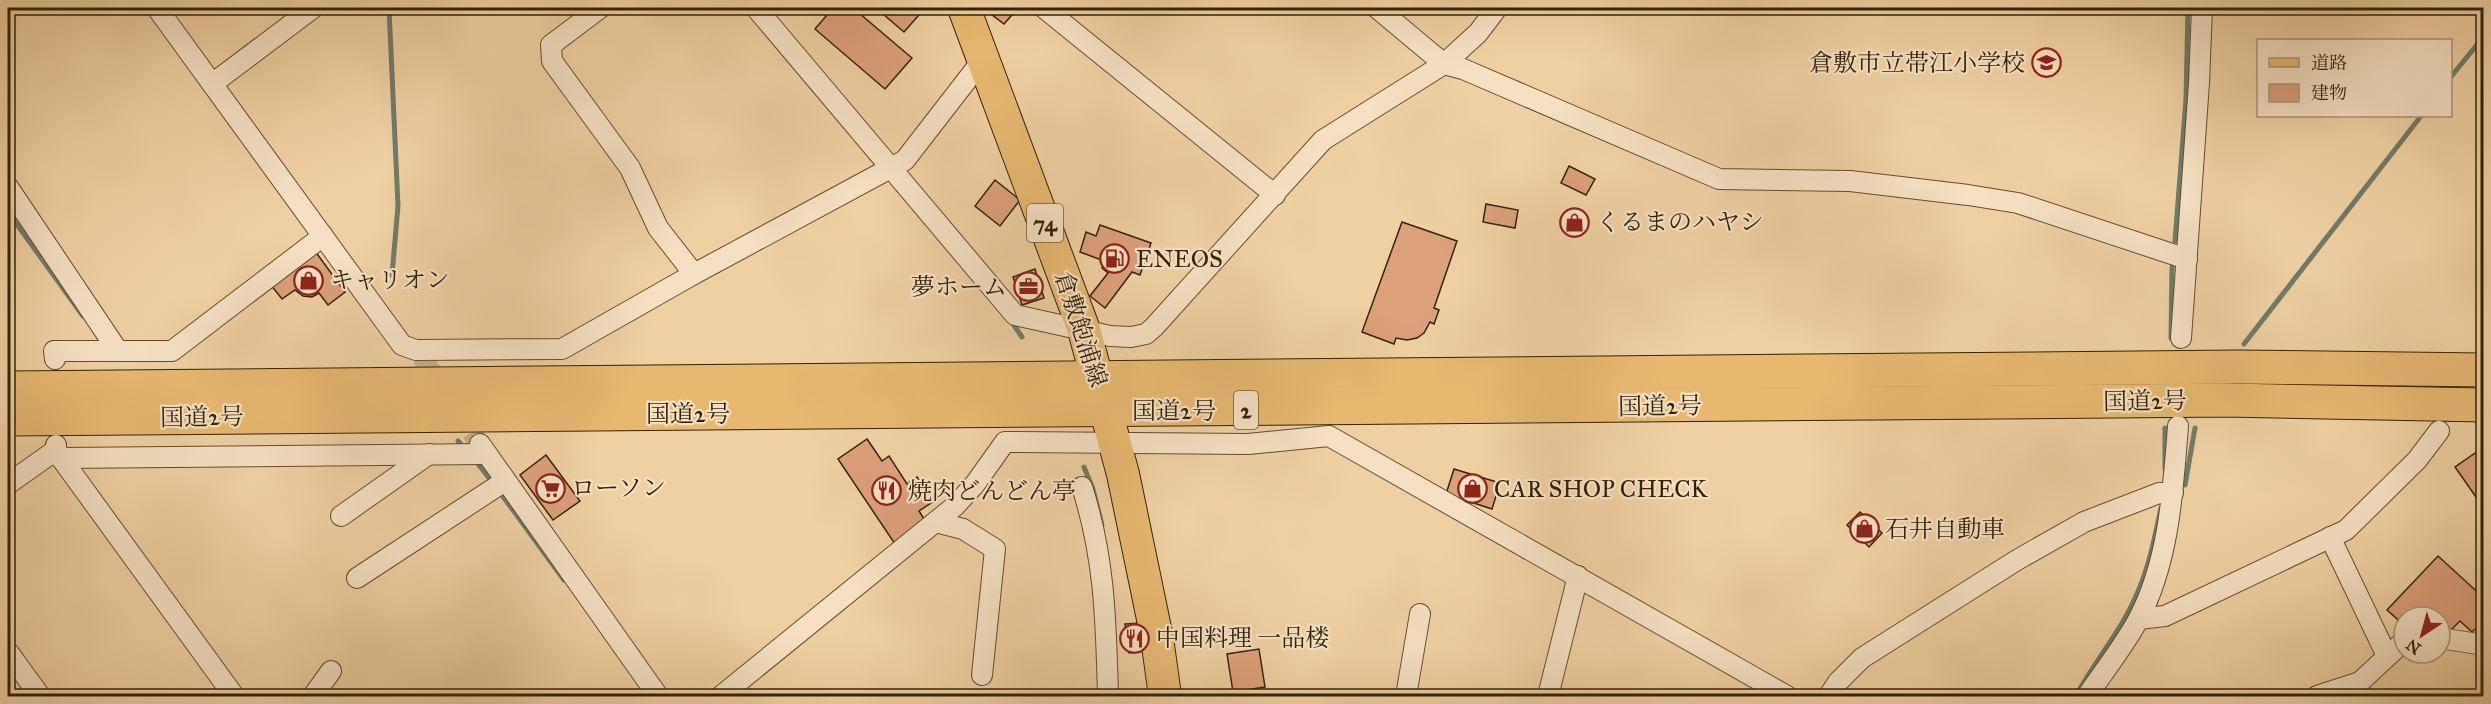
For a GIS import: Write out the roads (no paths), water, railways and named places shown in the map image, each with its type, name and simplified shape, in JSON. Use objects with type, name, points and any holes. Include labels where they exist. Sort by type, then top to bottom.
[{"type":"highway","name":"国道2号","points":[[8,388],[2237,367],[2484,370]]},
{"type":"highway","name":"国道2号","points":[[8,419],[2226,400],[2484,405]]},
{"type":"main road","name":"倉敷飽浦線","points":[[964,8],[1084,330],[1115,443],[1149,596],[1165,696]]},
{"type":"street","points":[[157,8],[402,345],[419,353],[562,349],[694,274],[905,160],[984,58]]},
{"type":"street","points":[[212,84],[313,8]]},
{"type":"street","points":[[600,8],[551,45],[552,62],[630,168],[658,228],[694,274]]},
{"type":"street","points":[[756,8],[885,171],[1015,315],[1110,336],[1131,337],[1146,334],[1323,140],[1444,64],[1478,33],[1497,8]]},
{"type":"street","points":[[1044,8],[1275,195]]},
{"type":"street","points":[[1377,8],[1444,64],[1462,69],[1719,179],[1850,181],[1978,196],[2018,203],[2187,259]]},
{"type":"street","points":[[2181,338],[2202,8]]},
{"type":"street","points":[[8,187],[118,351]]},
{"type":"street","points":[[55,359],[54,351],[172,351],[323,236]]},
{"type":"street","points":[[2087,696],[2139,619],[2156,574],[2173,493],[2178,426]]},
{"type":"street","points":[[2139,619],[2165,616],[2346,530],[2417,460],[2439,431]]},
{"type":"street","points":[[721,696],[955,506],[975,484],[1005,442],[1248,444],[1329,436],[1787,696]]},
{"type":"street","points":[[58,451],[234,696]]},
{"type":"street","points":[[8,484],[58,451],[429,454],[475,451],[658,696]]},
{"type":"street","points":[[341,516],[429,454]]},
{"type":"street","points":[[357,578],[499,485]]},
{"type":"street","points":[[1082,487],[1100,556],[1108,696]]},
{"type":"street","points":[[1829,696],[1838,682],[1862,658],[2017,560],[2084,522],[2158,493],[2173,493]]},
{"type":"street","points":[[936,522],[963,529],[996,549],[982,675]]},
{"type":"street","points":[[2330,537],[2387,656]]},
{"type":"street","points":[[1548,696],[1578,576]]},
{"type":"street","points":[[1406,696],[1420,614]]},
{"type":"street","points":[[2452,640],[2484,645]]},
{"type":"street","points":[[8,652],[40,696]]},
{"type":"street","points":[[2317,696],[2360,682],[2392,652]]},
{"type":"street","points":[[312,696],[331,671]]},
{"type":"waterway","points":[[389,8],[398,206],[392,275]]},
{"type":"waterway","points":[[2175,241],[2186,99],[2188,8]]},
{"type":"waterway","points":[[2452,76],[2484,36]]},
{"type":"waterway","points":[[2244,344],[2420,117]]},
{"type":"waterway","points":[[8,212],[83,316]]},
{"type":"waterway","points":[[2171,338],[2172,267]]},
{"type":"waterway","points":[[1011,321],[1022,337]]},
{"type":"waterway","points":[[2165,428],[2165,469]]},
{"type":"waterway","points":[[2185,485],[2195,428]]},
{"type":"waterway","points":[[458,441],[465,449]]},
{"type":"waterway","points":[[475,460],[493,483]]},
{"type":"waterway","points":[[1084,467],[1093,489],[1102,525]]},
{"type":"waterway","points":[[499,491],[564,580]]},
{"type":"waterway","points":[[2076,696],[2133,603],[2152,549],[2161,508]]},
{"type":"tunnel","points":[[422,357],[478,442]]},
{"type":"place","name":"倉敷市立帯江小学校","points":[[2046,63]]},
{"type":"place","name":"くるまのハヤシ","points":[[1575,222]]},
{"type":"place","name":"ENEOS","points":[[1115,259]]},
{"type":"place","name":"キャリオン","points":[[309,280]]},
{"type":"place","name":"夢ホーム","points":[[1028,287]]},
{"type":"place","name":"ローソン","points":[[550,488]]},
{"type":"place","name":"CAR SHOP CHECK","points":[[1473,489]]},
{"type":"place","name":"焼肉どんどん亭","points":[[887,491]]},
{"type":"place","name":"石井自動車","points":[[1864,529]]},
{"type":"place","name":"中国料理 一品楼","points":[[1135,638]]}]
